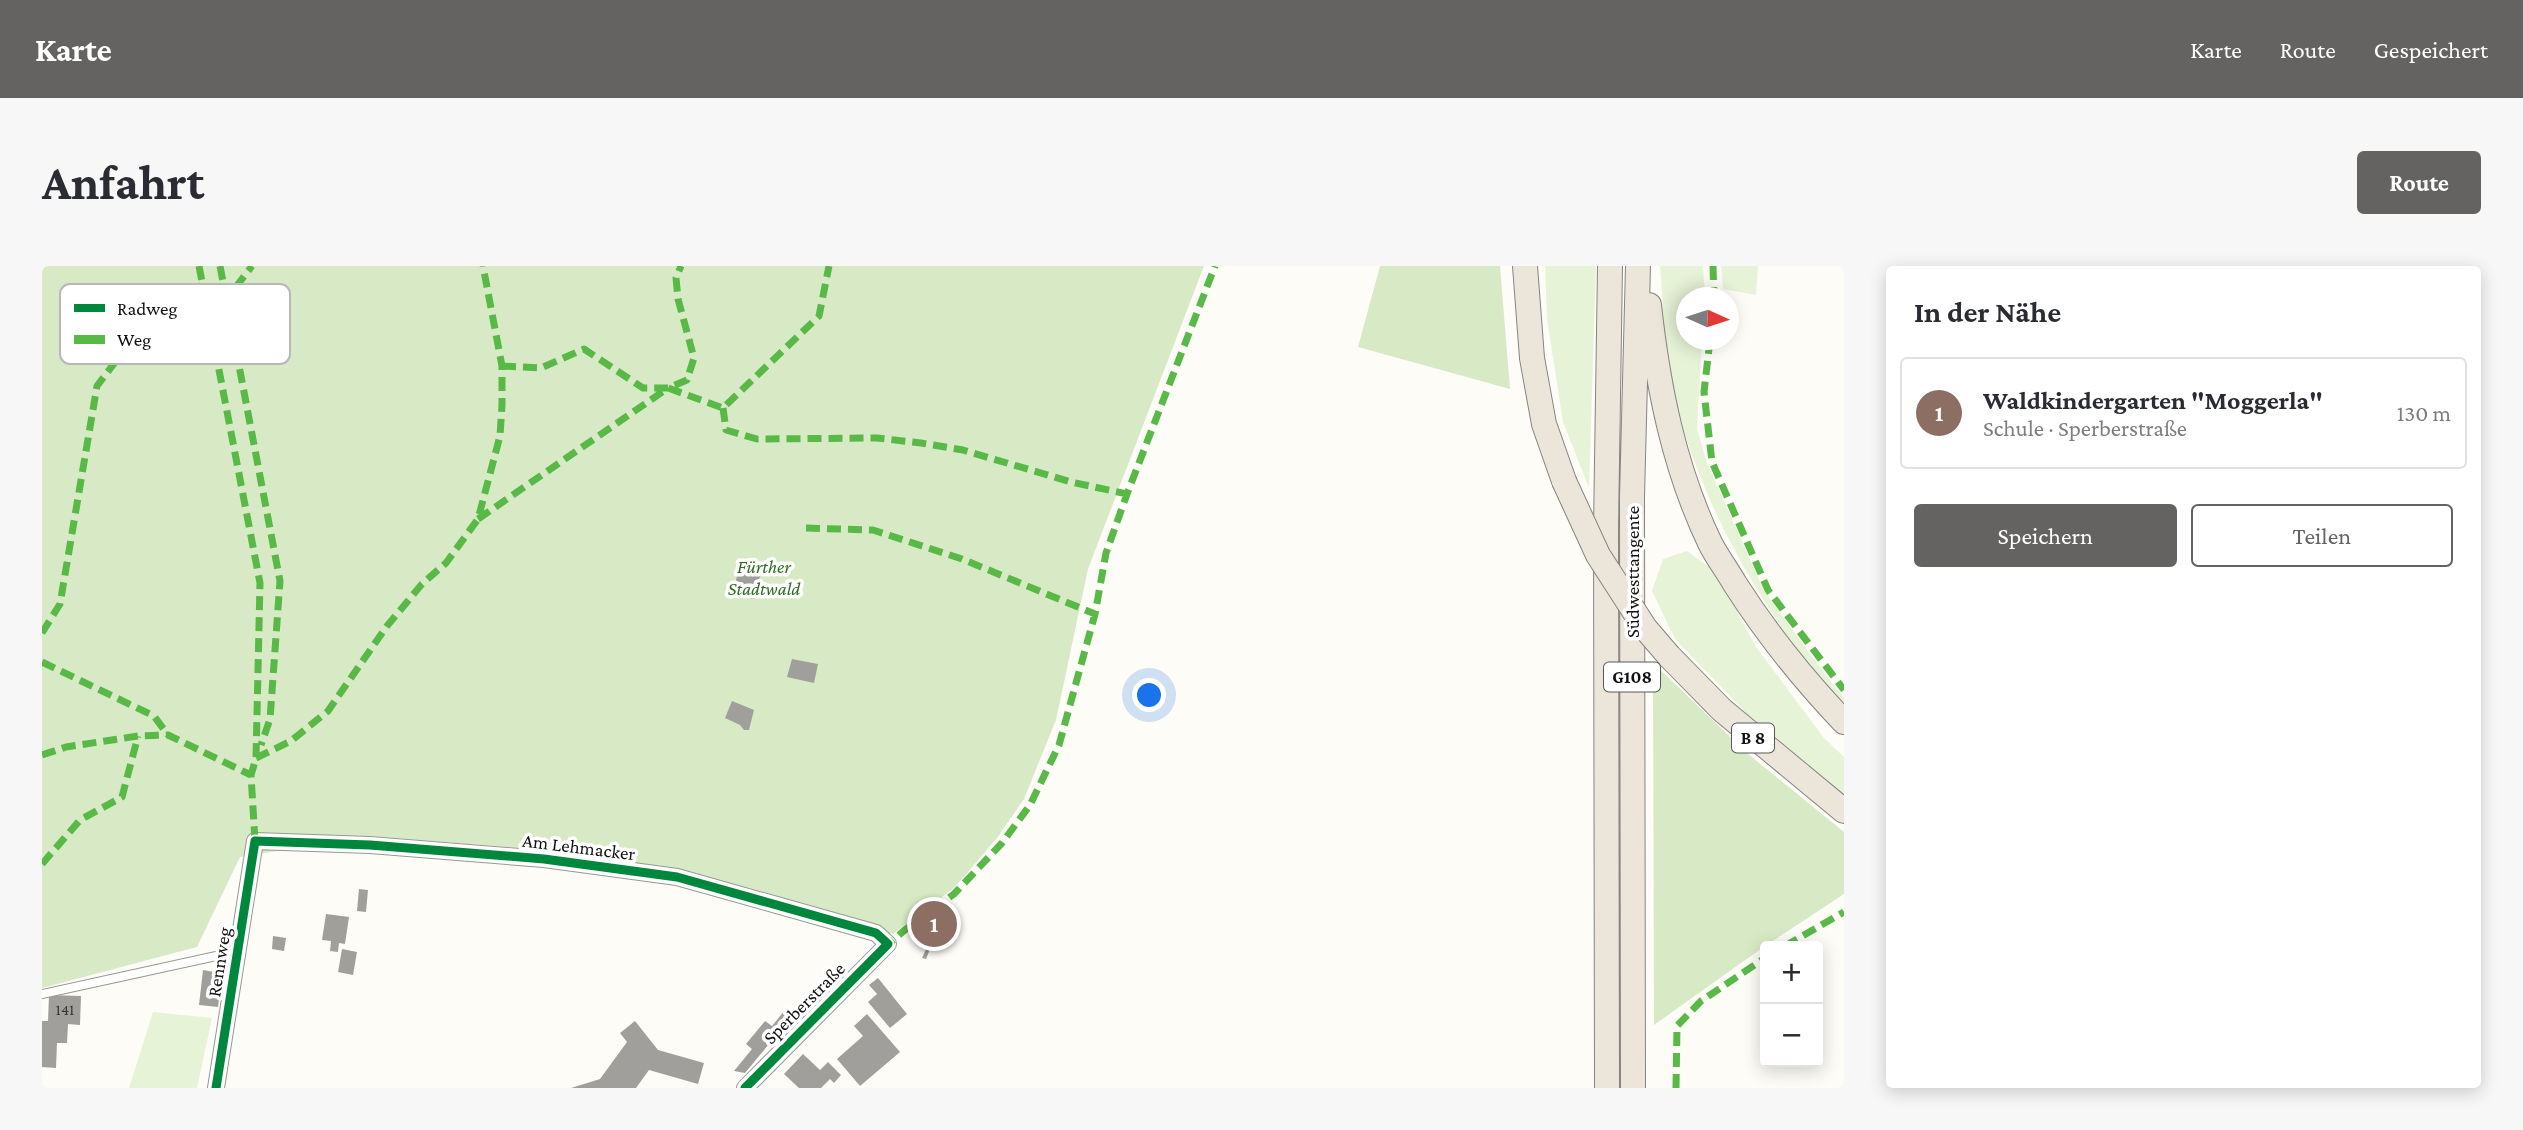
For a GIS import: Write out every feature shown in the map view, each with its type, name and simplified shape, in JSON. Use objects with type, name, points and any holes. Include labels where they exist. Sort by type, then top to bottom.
[{"type":"highway","name":"B 8","points":[[1525,266],[1532,358],[1544,424],[1564,481],[1598,555],[1645,628],[1669,656],[1722,710],[1844,811]]},
{"type":"highway","name":"Südwesttangente","points":[[1607,1088],[1606,528],[1611,266]]},
{"type":"highway","name":"Südwesttangente","points":[[1633,1088],[1632,497],[1638,266]]},
{"type":"highway","points":[[1645,266],[1649,309],[1667,420],[1687,489],[1701,523],[1711,545],[1753,612],[1804,681],[1844,722]]},
{"type":"street","name":"Am Lehmacker","points":[[255,841],[370,845],[544,859],[677,877],[876,933],[888,944]]},
{"type":"street","name":"Rennweg","points":[[216,1088],[255,841]]},
{"type":"street","name":"Sperberstraße","points":[[745,1088],[888,944]]},
{"type":"lane","points":[[42,994],[239,951]]},
{"type":"green space","name":"Fürther Stadtwald","points":[[42,266],[1204,266],[1088,569],[1056,720],[1024,799],[997,838],[955,887],[893,934],[652,868],[545,850],[369,836],[240,857],[197,947],[42,988]]},
{"type":"green space","points":[[1380,266],[1500,266],[1510,389],[1358,347]]},
{"type":"green space","points":[[1545,266],[1596,266],[1589,488],[1563,422],[1547,319]]},
{"type":"green space","points":[[1660,266],[1703,266],[1704,287],[1676,287],[1676,350],[1701,350],[1697,429],[1707,463],[1764,591],[1844,697],[1844,706],[1787,635],[1736,553],[1714,509],[1681,421],[1665,336]]},
{"type":"green space","points":[[1721,266],[1758,266],[1756,295],[1739,292],[1739,287],[1723,287]]},
{"type":"green space","points":[[1687,551],[1716,572],[1756,647],[1824,738],[1844,757],[1844,794],[1748,715],[1675,639],[1652,591],[1663,559]]},
{"type":"green space","points":[[1653,663],[1747,753],[1844,832],[1844,894],[1773,941],[1760,941],[1760,950],[1654,1025]]},
{"type":"green space","points":[[153,1012],[212,1018],[197,1088],[129,1088]]},
{"type":"building","points":[[738,571],[760,576],[754,599],[733,594]]},
{"type":"building","points":[[792,659],[818,664],[814,683],[787,677]]},
{"type":"building","points":[[732,701],[754,710],[749,730],[744,730],[725,718]]},
{"type":"building","points":[[359,889],[368,890],[366,912],[357,911]]},
{"type":"building","points":[[940,912],[944,914],[926,959],[922,958],[927,947],[916,943],[918,938],[928,942]]},
{"type":"building","points":[[326,914],[349,917],[345,944],[339,943],[338,952],[330,951],[331,941],[322,940]]},
{"type":"building","points":[[273,936],[286,938],[284,951],[272,949]]},
{"type":"building","points":[[342,949],[357,952],[353,975],[338,972]]},
{"type":"building","points":[[215,965],[223,966],[218,1007],[199,1005],[203,970],[214,972]]},
{"type":"building","points":[[878,978],[907,1014],[890,1028],[868,1002],[877,994],[869,985]]},
{"type":"building","points":[[49,995],[81,996],[80,1025],[68,1024],[67,1043],[57,1043],[56,1068],[42,1067],[42,1021],[48,1021]]},
{"type":"building","points":[[785,1010],[792,1016],[745,1073],[734,1071],[752,1049],[746,1044],[765,1021],[772,1026]]},
{"type":"building","points":[[867,1014],[900,1052],[860,1086],[837,1059],[863,1036],[854,1026]]},
{"type":"building","points":[[635,1021],[658,1050],[704,1063],[698,1084],[649,1070],[636,1088],[571,1088],[600,1079],[627,1042],[620,1033]]},
{"type":"building","points":[[803,1054],[820,1070],[828,1062],[841,1075],[834,1083],[830,1079],[821,1088],[799,1088],[784,1074]]},
{"type":"marked path","points":[[199,266],[202,284]]},
{"type":"marked path","points":[[220,266],[223,284]]},
{"type":"marked path","points":[[238,284],[252,266]]},
{"type":"marked path","points":[[256,758],[291,741],[328,711],[387,626],[422,584],[446,563],[478,519],[500,436],[502,405],[502,366],[483,266]]},
{"type":"marked path","points":[[502,366],[541,368],[584,349],[643,388],[668,388],[687,380],[694,358],[678,299],[676,278],[681,266]]},
{"type":"marked path","points":[[478,519],[668,388],[723,408],[819,316],[829,266]]},
{"type":"marked path","points":[[883,949],[954,894],[1002,843],[1030,805],[1059,745],[1095,614],[1106,553],[1215,266]]},
{"type":"marked path","points":[[1713,266],[1714,287]]},
{"type":"marked path","points":[[1709,350],[1704,392],[1712,462],[1768,590],[1844,690]]},
{"type":"marked path","points":[[42,633],[60,604],[97,386],[114,364]]},
{"type":"marked path","points":[[218,364],[260,583],[256,758],[251,775],[255,841]]},
{"type":"marked path","points":[[239,364],[280,581],[270,719],[261,745]]},
{"type":"marked path","points":[[723,408],[726,430],[757,439],[877,438],[921,443],[963,450],[1071,482],[1127,494]]},
{"type":"marked path","points":[[806,528],[873,530],[962,559],[1095,614]]},
{"type":"marked path","points":[[42,662],[154,716],[168,735]]},
{"type":"marked path","points":[[42,755],[66,747],[138,736],[168,735],[251,775]]},
{"type":"marked path","points":[[42,864],[80,820],[122,797],[138,736]]},
{"type":"marked path","points":[[1794,941],[1844,912]]},
{"type":"marked path","points":[[1676,1088],[1677,1026],[1701,1001],[1760,961]]},
{"type":"cycle path","points":[[216,1088],[255,841],[370,845],[544,859],[677,877],[876,933],[888,944],[745,1088]]},
{"type":"place","name":"Waldkindergarten \"Moggerla\"","points":[[934,924]]}]
